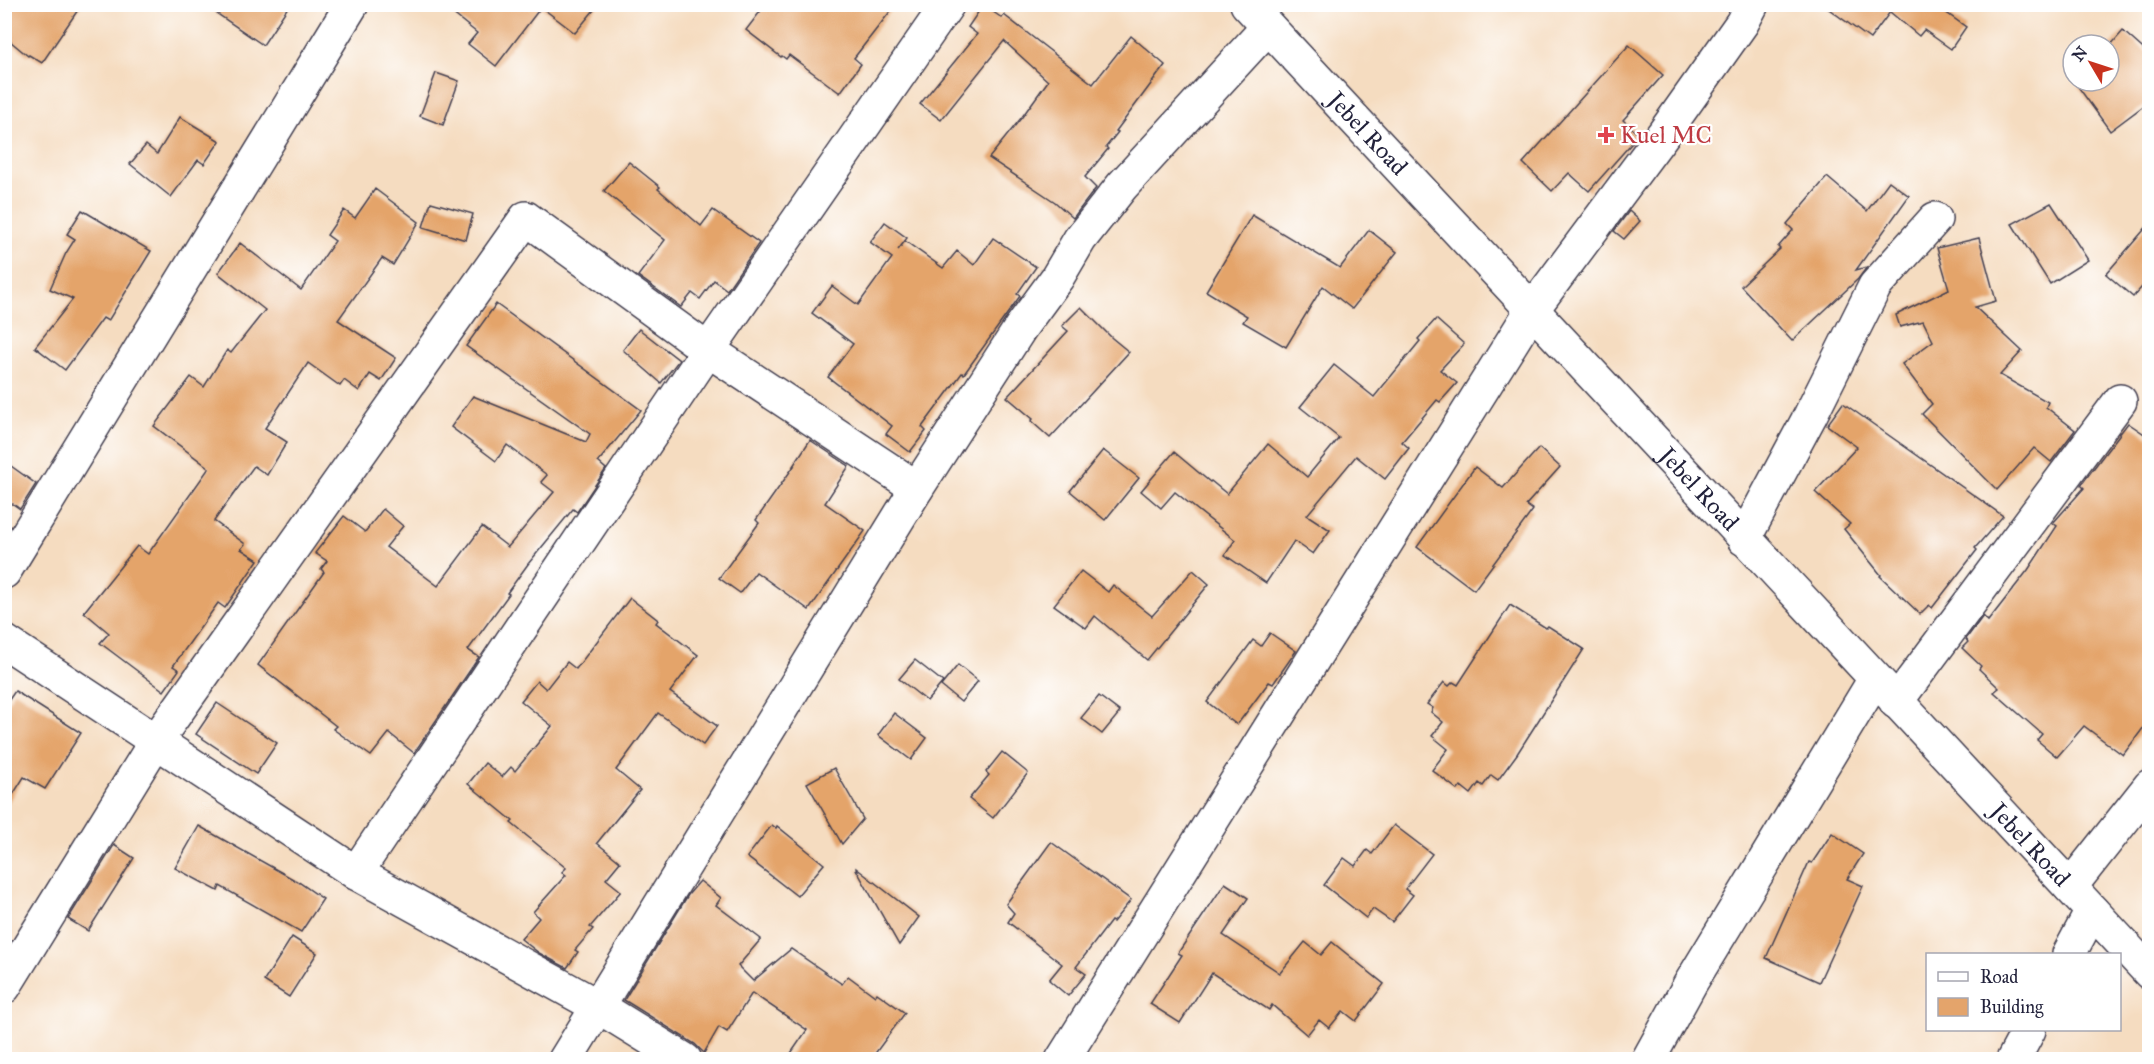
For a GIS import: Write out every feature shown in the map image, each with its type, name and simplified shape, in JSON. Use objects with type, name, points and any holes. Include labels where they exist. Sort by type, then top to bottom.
[{"type":"street","points":[[4,572],[352,4]]},
{"type":"street","points":[[356,873],[708,350],[948,4]]},
{"type":"street","points":[[1062,1059],[1532,310],[1664,133],[1742,23],[1752,4]]},
{"type":"street","points":[[565,1059],[917,488],[1015,337],[1057,278],[1080,239],[1258,16]]},
{"type":"street","name":"Jebel Road","points":[[1258,16],[2150,974]]},
{"type":"street","points":[[4,987],[156,741],[526,218],[708,350],[917,488]]},
{"type":"street","points":[[1744,538],[1810,416],[1875,286],[1935,219]]},
{"type":"street","points":[[1647,1059],[1690,984],[1886,690],[2120,401]]},
{"type":"street","points":[[4,641],[356,873],[599,1007],[685,1059]]},
{"type":"street","points":[[2070,887],[2150,786]]},
{"type":"street","points":[[2070,953],[2092,911]]},
{"type":"street","points":[[2013,1059],[2028,1031]]},
{"type":"building","points":[[12,4],[82,4],[42,63],[28,56],[4,36],[4,15]]},
{"type":"building","points":[[203,4],[290,4],[263,45]]},
{"type":"building","points":[[441,4],[599,4],[575,33],[541,7],[496,66],[468,44],[477,33]]},
{"type":"building","points":[[766,4],[896,4],[854,58],[861,64],[840,93],[789,55],[786,59],[781,57],[746,30]]},
{"type":"building","points":[[1822,4],[1944,4],[1941,9],[1966,27],[1951,49],[1924,30],[1919,36],[1890,12],[1870,39]]},
{"type":"building","points":[[983,5],[1002,18],[1004,15],[1093,84],[1131,36],[1165,65],[1116,131],[1118,132],[1106,147],[1108,149],[1085,177],[1096,188],[1073,218],[1055,202],[989,158],[1048,81],[1004,41],[941,120],[920,104],[977,34],[968,27]]},
{"type":"building","points":[[2123,31],[2150,55],[2150,101],[2110,131],[2083,93],[2121,93],[2121,33]]},
{"type":"building","points":[[1629,45],[1663,75],[1623,120],[1639,135],[1589,191],[1569,173],[1552,191],[1523,163]]},
{"type":"building","points":[[436,73],[459,81],[443,125],[420,116]]},
{"type":"building","points":[[180,117],[220,141],[204,164],[198,160],[171,197],[130,164],[146,145],[157,154]]},
{"type":"building","points":[[629,162],[660,187],[658,189],[701,226],[713,210],[759,243],[727,290],[714,280],[700,299],[692,293],[681,307],[638,276],[665,240],[604,191]]},
{"type":"building","points":[[1827,177],[1867,211],[1889,181],[1909,196],[1856,270],[1867,267],[1858,279],[1792,341],[1741,286],[1780,249],[1778,247],[1793,230],[1787,224]]},
{"type":"building","points":[[375,189],[419,222],[393,265],[382,258],[338,320],[396,358],[381,381],[370,374],[359,391],[344,380],[340,386],[308,363],[265,428],[287,442],[267,475],[254,466],[214,521],[245,544],[241,549],[258,560],[225,608],[218,603],[173,666],[179,670],[164,691],[100,643],[109,633],[84,612],[137,546],[148,554],[209,468],[154,426],[191,377],[204,387],[227,350],[231,353],[265,310],[218,273],[240,243],[301,290],[335,241],[327,235],[344,210],[355,218]]},
{"type":"building","points":[[431,202],[473,214],[466,240],[423,227]]},
{"type":"building","points":[[2051,203],[2088,260],[2050,284],[2012,224]]},
{"type":"building","points":[[82,210],[151,251],[108,321],[103,318],[65,370],[35,347],[73,299],[50,289],[75,239],[67,234]]},
{"type":"building","points":[[1629,211],[1640,221],[1624,239],[1614,231]]},
{"type":"building","points":[[1252,215],[1340,268],[1369,230],[1397,252],[1352,309],[1323,286],[1286,347],[1243,322],[1247,316],[1206,291]]},
{"type":"building","points":[[885,222],[907,238],[898,250],[905,241],[943,268],[957,251],[974,265],[993,238],[1036,267],[1017,294],[1020,296],[964,374],[962,373],[922,427],[926,431],[910,452],[886,434],[892,426],[828,377],[853,344],[812,313],[832,286],[858,305],[892,258],[870,242]]},
{"type":"building","points":[[2150,223],[2150,278],[2133,297],[2106,274]]},
{"type":"building","points":[[1979,238],[1996,301],[1975,307],[2022,351],[2000,375],[2048,402],[2046,407],[2075,430],[2051,462],[2034,448],[1997,490],[1922,414],[1932,404],[1902,364],[1933,341],[1923,321],[1900,327],[1896,315],[1949,289],[1937,248]]},
{"type":"building","points":[[496,304],[641,410],[598,462],[606,469],[577,512],[573,509],[528,564],[468,650],[479,657],[414,753],[389,733],[371,756],[333,729],[336,726],[258,665],[324,572],[321,569],[327,561],[315,553],[344,516],[365,532],[383,509],[403,526],[386,547],[438,586],[482,527],[508,547],[554,492],[541,482],[547,475],[507,445],[496,461],[451,427],[473,396],[586,442],[590,434],[466,346]]},
{"type":"building","points":[[1081,307],[1129,352],[1050,438],[1031,421],[1033,419],[1007,397],[1068,331],[1062,326]]},
{"type":"building","points":[[1436,319],[1464,344],[1440,370],[1457,383],[1440,402],[1437,400],[1402,442],[1409,448],[1385,479],[1356,456],[1307,515],[1330,530],[1313,554],[1294,541],[1266,583],[1225,555],[1235,540],[1175,492],[1161,508],[1141,491],[1174,452],[1227,494],[1268,444],[1307,477],[1339,438],[1300,407],[1334,365],[1374,397]]},
{"type":"building","points":[[639,329],[679,360],[661,383],[623,350]]},
{"type":"building","points":[[1843,403],[2003,516],[1975,548],[1977,550],[1932,608],[1929,605],[1920,614],[1880,576],[1844,529],[1850,524],[1815,492],[1857,447],[1827,425]]},
{"type":"building","points":[[2128,423],[2150,438],[2150,719],[2123,755],[2084,726],[2057,757],[2037,740],[2042,734],[1994,692],[1999,688],[1962,648],[1983,616],[1988,621],[2028,570],[2057,526],[2053,523],[2084,488],[2081,485]]},
{"type":"building","points":[[810,440],[849,466],[825,503],[865,531],[809,610],[756,572],[740,593],[719,578],[759,523],[756,520]]},
{"type":"building","points":[[1539,448],[1560,467],[1526,505],[1533,510],[1474,590],[1417,547],[1475,467],[1503,488]]},
{"type":"building","points":[[1103,450],[1139,478],[1105,520],[1070,491]]},
{"type":"building","points":[[4,461],[36,484],[20,509],[13,504],[4,504]]},
{"type":"building","points":[[1193,570],[1209,584],[1147,660],[1095,616],[1086,628],[1054,605],[1081,571],[1108,592],[1113,585],[1152,616]]},
{"type":"building","points":[[630,598],[658,620],[656,623],[698,655],[670,692],[717,726],[703,745],[658,713],[616,770],[640,790],[597,843],[620,862],[606,879],[621,891],[590,927],[593,929],[575,950],[578,952],[567,968],[539,953],[521,939],[539,918],[533,912],[566,875],[562,872],[566,868],[468,784],[485,763],[502,777],[511,767],[515,771],[552,726],[521,701],[537,681],[546,689],[567,662],[576,669]]},
{"type":"building","points":[[1510,605],[1584,649],[1498,780],[1491,775],[1483,786],[1479,783],[1471,794],[1461,786],[1458,790],[1432,770],[1448,749],[1432,736],[1443,722],[1431,712],[1433,708],[1427,704],[1444,682],[1449,686],[1453,682],[1458,685]]},
{"type":"building","points":[[1270,633],[1296,651],[1273,684],[1269,682],[1237,725],[1207,702],[1253,640],[1261,646]]},
{"type":"building","points":[[915,660],[943,682],[927,701],[899,679]]},
{"type":"building","points":[[958,665],[978,681],[961,702],[941,686]]},
{"type":"building","points":[[15,691],[81,733],[45,789],[24,777],[4,809],[4,707]]},
{"type":"building","points":[[1099,696],[1120,712],[1102,734],[1081,718]]},
{"type":"building","points":[[217,703],[277,743],[256,774],[196,734]]},
{"type":"building","points":[[894,713],[927,738],[911,760],[878,735]]},
{"type":"building","points":[[1002,752],[1028,773],[993,818],[969,799],[989,775],[986,772]]},
{"type":"building","points":[[834,768],[863,819],[842,844],[807,783]]},
{"type":"building","points":[[772,825],[776,828],[777,826],[824,864],[797,896],[747,857]]},
{"type":"building","points":[[1394,825],[1432,854],[1405,889],[1413,895],[1392,922],[1373,909],[1366,918],[1324,885],[1344,858],[1355,866],[1367,850],[1372,854]]},
{"type":"building","points":[[199,826],[300,883],[323,899],[301,932],[220,886],[218,891],[175,868]]},
{"type":"building","points":[[1832,833],[1863,854],[1847,879],[1863,886],[1819,982],[1766,958],[1809,862],[1812,863]]},
{"type":"building","points":[[1051,842],[1131,900],[1113,922],[1111,921],[1076,967],[1086,974],[1068,996],[1049,980],[1062,964],[1008,922],[1014,913],[1006,904]]},
{"type":"building","points":[[114,845],[134,858],[88,931],[68,919]]},
{"type":"building","points":[[856,869],[919,917],[899,945]]},
{"type":"building","points":[[700,881],[721,898],[716,905],[761,939],[738,966],[753,981],[791,949],[842,984],[848,976],[875,996],[877,993],[905,1013],[871,1059],[787,1059],[807,1030],[752,993],[727,1032],[719,1027],[704,1053],[695,1044],[624,1000],[688,895]]},
{"type":"building","points":[[1225,883],[1248,898],[1223,935],[1280,973],[1305,942],[1321,955],[1332,942],[1384,984],[1356,1021],[1343,1011],[1329,1028],[1319,1020],[1307,1035],[1272,1005],[1269,1010],[1212,973],[1180,1023],[1150,1004],[1182,955],[1178,953]]},
{"type":"building","points":[[292,937],[317,953],[289,997],[264,981]]},
{"type":"place","name":"Kuel MC","points":[[1606,135]]}]
